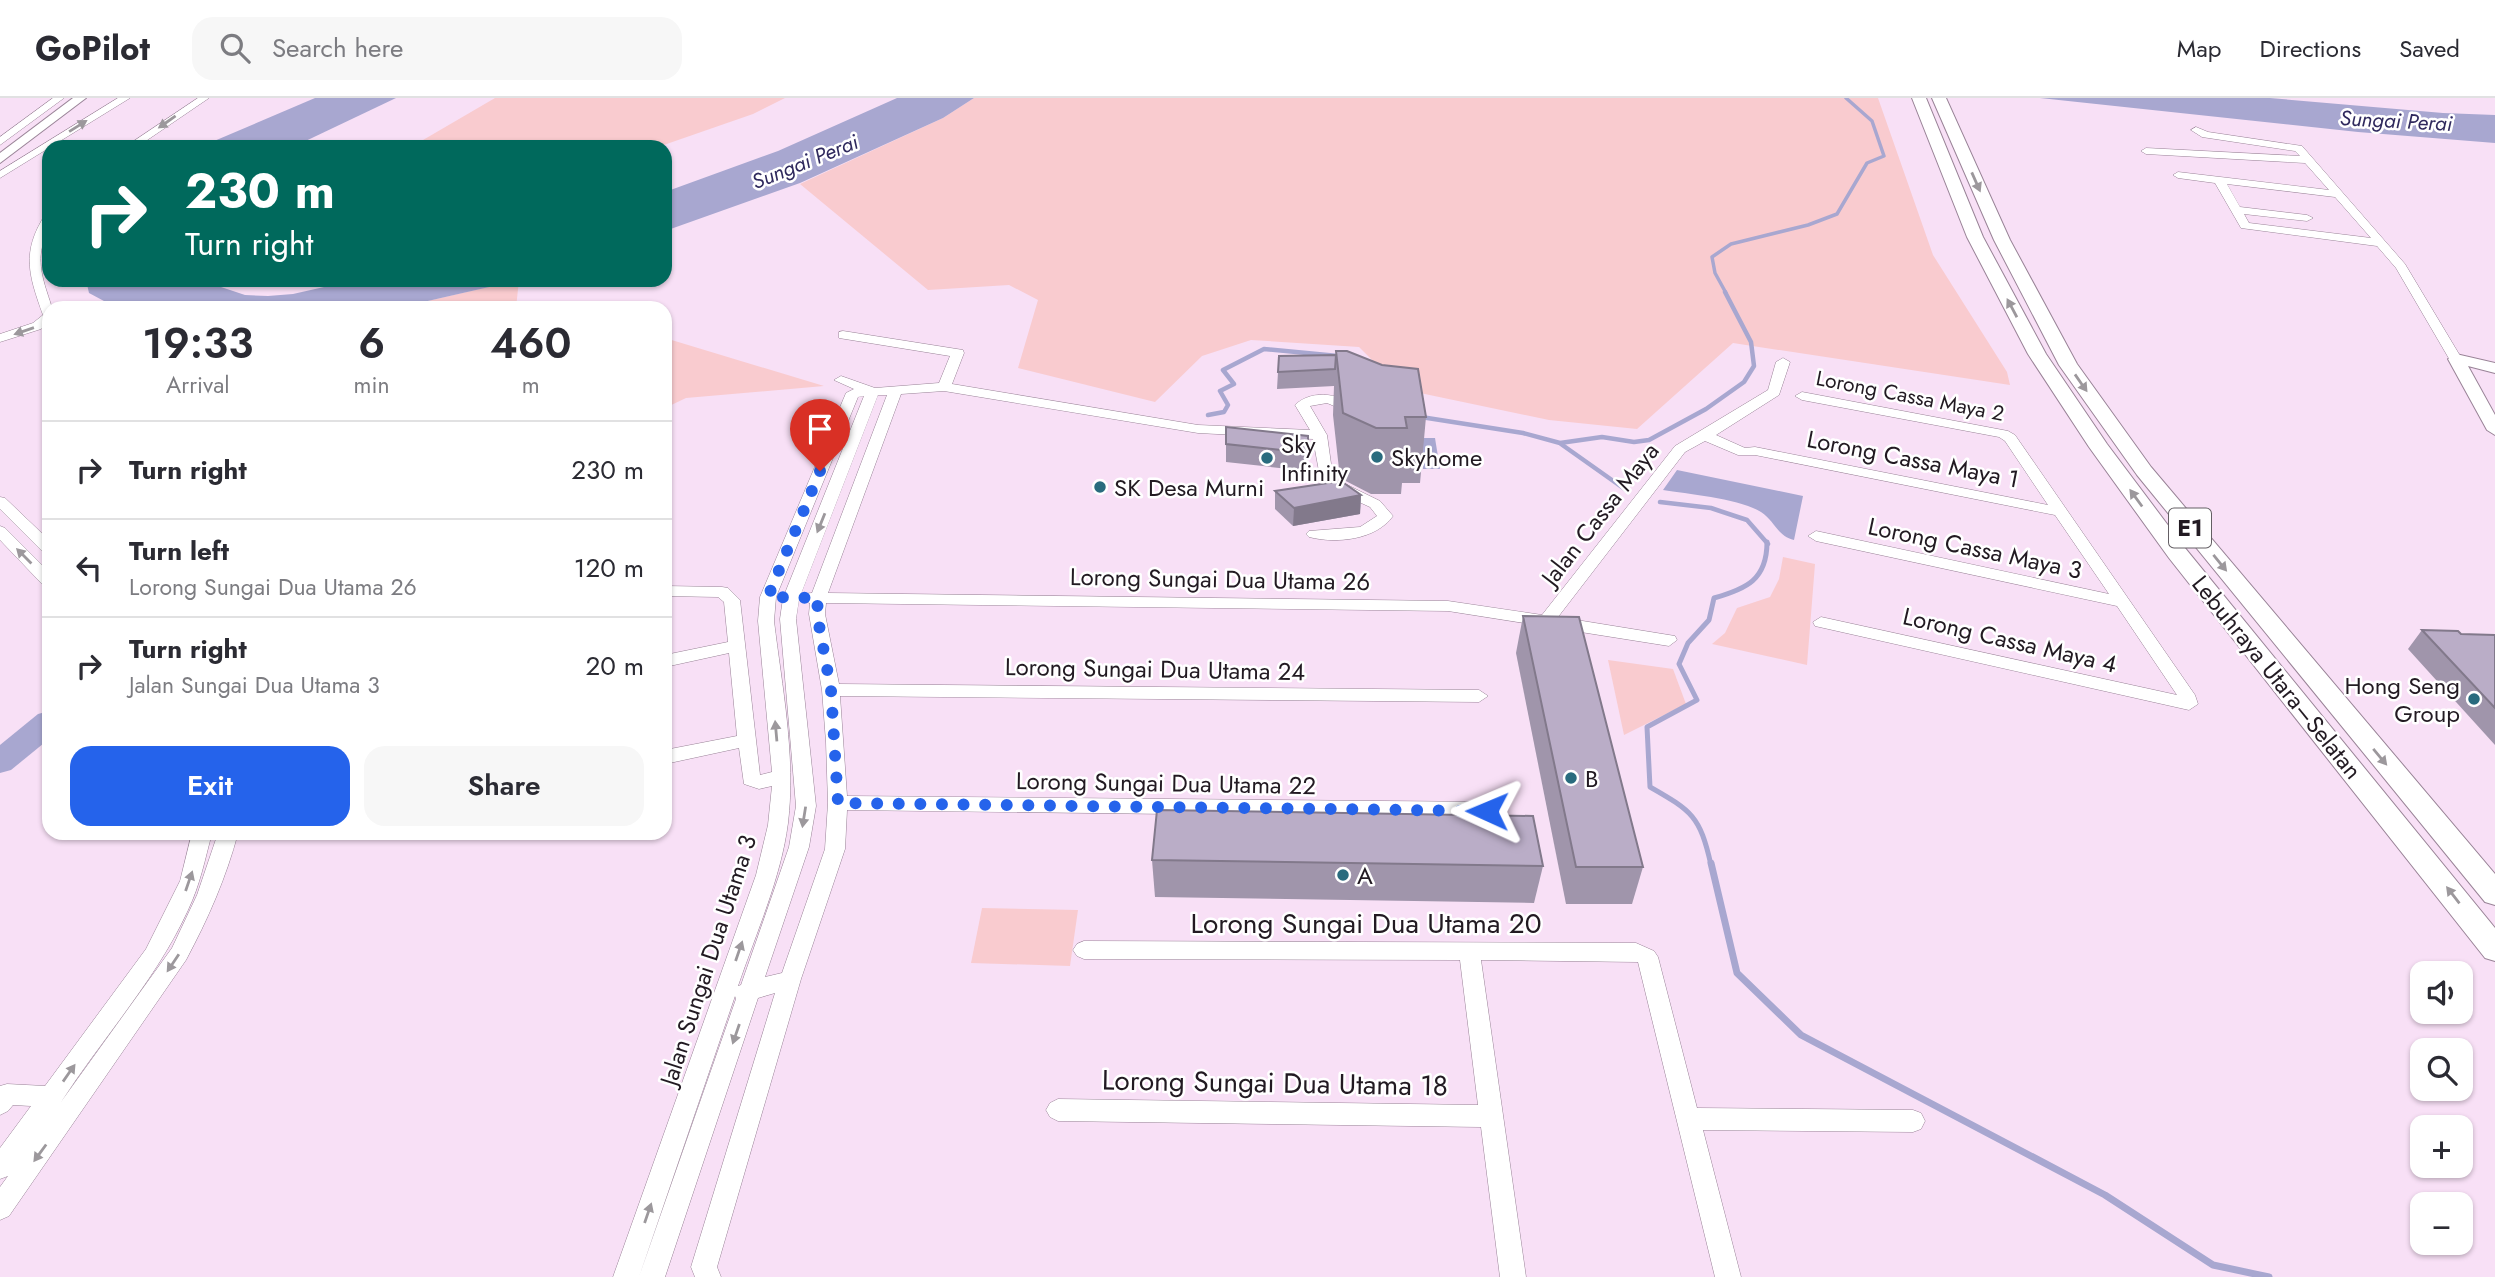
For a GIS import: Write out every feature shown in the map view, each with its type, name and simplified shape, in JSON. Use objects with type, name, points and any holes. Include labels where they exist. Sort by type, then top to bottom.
[{"type":"highway","name":"Lebuhraya Utara–Selatan","points":[[1933,108],[2068,365],[2144,471],[2495,894]]},
{"type":"highway","name":"Lebuhraya Utara–Selatan","points":[[1933,108],[1975,237],[2037,354],[2099,447],[2177,553],[2495,949]]},
{"type":"main road","points":[[0,159],[80,98]]},
{"type":"main road","points":[[2456,359],[2495,368]]},
{"type":"main road","points":[[2456,359],[2495,429]]},
{"type":"street","points":[[0,142],[59,98]]},
{"type":"street","points":[[58,140],[125,98]]},
{"type":"street","points":[[141,140],[204,98]]},
{"type":"street","points":[[2196,130],[2206,135],[2298,148],[2382,243],[2421,297],[2456,359]]},
{"type":"street","points":[[0,176],[42,150]]},
{"type":"street","points":[[2146,151],[2311,160]]},
{"type":"street","points":[[2178,175],[2338,194]]},
{"type":"street","points":[[2219,180],[2245,226],[2382,243]]},
{"type":"street","points":[[2235,210],[2306,218]]},
{"type":"street","points":[[42,229],[38,236],[33,265],[44,301]]},
{"type":"street","points":[[0,338],[37,326],[42,321]]},
{"type":"street","points":[[843,335],[958,354],[944,387]]},
{"type":"street","name":"Jalan Cassa Maya","points":[[1547,620],[1680,449],[1720,428],[1774,392],[1783,362]]},
{"type":"street","points":[[842,380],[873,391],[895,392],[944,387],[1198,429],[1320,435]]},
{"type":"street","name":"Jalan Sungai Dua Utama 3","points":[[626,1277],[766,875],[778,825],[782,777],[766,621],[768,597],[851,396],[858,392],[873,391],[791,598],[788,619],[806,806],[799,847],[652,1277]]},
{"type":"street","points":[[708,1277],[704,1267],[790,979],[835,849],[838,803],[831,690],[817,614],[818,598],[895,392]]},
{"type":"street","name":"Lorong Cassa Maya 2","points":[[1802,396],[2003,434],[2010,438],[2062,512]]},
{"type":"street","points":[[1314,534],[1360,532],[1381,523],[1385,516],[1375,504],[1331,484],[1326,479],[1320,435],[1302,405],[1321,397],[1330,398],[1363,417]]},
{"type":"street","name":"Lorong Cassa Maya 1","points":[[1720,428],[1751,446],[1755,452]]},
{"type":"street","name":"Lorong Cassa Maya 1","points":[[1706,436],[1743,452],[1755,452],[2062,512]]},
{"type":"street","points":[[0,501],[42,542]]},
{"type":"street","points":[[2062,512],[2124,603]]},
{"type":"street","points":[[0,531],[42,574]]},
{"type":"street","name":"Lorong Cassa Maya 3","points":[[1816,536],[2124,603]]},
{"type":"street","points":[[672,591],[722,592],[732,600],[751,779],[759,782],[782,777]]},
{"type":"street","name":"Lorong Sungai Dua Utama 26","points":[[768,597],[1448,606],[1669,640]]},
{"type":"street","name":"Lorong Cassa Maya 4","points":[[1821,622],[2189,704],[2189,699],[2124,603]]},
{"type":"street","points":[[672,660],[738,646]]},
{"type":"street","name":"Lorong Sungai Dua Utama 24","points":[[831,690],[1479,696]]},
{"type":"street","points":[[672,756],[747,740]]},
{"type":"street","name":"Lorong Sungai Dua Utama 22","points":[[838,803],[1492,809]]},
{"type":"street","points":[[0,1168],[153,954],[178,910],[190,881],[200,840]]},
{"type":"street","points":[[0,1208],[179,954],[203,912],[226,840]]},
{"type":"street","name":"Lorong Sungai Dua Utama 20","points":[[1084,950],[1636,952],[1647,957],[1688,1119]]},
{"type":"street","points":[[1469,951],[1513,1277]]},
{"type":"street","points":[[723,997],[750,993],[790,979]]},
{"type":"street","points":[[0,1104],[7,1094],[52,1097]]},
{"type":"street","name":"Lorong Sungai Dua Utama 18","points":[[1058,1111],[1491,1116]]},
{"type":"street","points":[[1728,1277],[1688,1119],[1913,1121]]},
{"type":"shaded area","points":[[495,98],[785,98],[753,114],[672,142],[672,140],[423,140]]},
{"type":"shaded area","points":[[974,98],[1878,98],[1933,255],[2007,372],[2010,385],[1733,343],[1637,429],[1549,420],[1401,389],[1359,347],[1251,340],[1202,356],[1155,402],[1018,368],[1038,300],[1009,285],[928,290],[800,184],[943,118]]},
{"type":"shaded area","points":[[488,287],[518,287],[517,301],[428,301]]},
{"type":"shaded area","points":[[672,340],[824,386],[686,398],[672,405]]},
{"type":"shaded area","points":[[1783,557],[1815,564],[1807,665],[1712,644],[1725,633],[1737,608],[1770,597],[1779,579]]},
{"type":"shaded area","points":[[1608,660],[1673,669],[1686,704],[1624,735]]},
{"type":"shaded area","points":[[982,908],[1078,910],[1070,966],[971,963]]},
{"type":"water","points":[[315,98],[396,98],[308,140],[216,140]]},
{"type":"water","name":"Sungai Perai","points":[[897,98],[974,98],[943,118],[800,183],[672,229],[672,189],[778,151]]},
{"type":"water","name":"Sungai Perai","points":[[2040,98],[2270,98],[2495,115],[2495,143],[2358,132]]},
{"type":"water","points":[[88,287],[221,287],[245,295],[268,296],[324,287],[489,287],[428,301],[104,301],[89,293]]},
{"type":"water","points":[[1418,438],[1435,438],[1440,469],[1423,469]]},
{"type":"water","points":[[1677,470],[1803,496],[1794,540],[1784,535],[1766,516],[1752,507],[1663,490]]},
{"type":"building","points":[[1336,351],[1347,351],[1382,365],[1418,369],[1426,417],[1405,417],[1407,428],[1376,428],[1343,413]]},
{"type":"building","points":[[1336,355],[1335,369],[1278,372],[1279,356]]},
{"type":"building","points":[[1226,427],[1308,436],[1308,453],[1226,444]]},
{"type":"building","points":[[1341,481],[1361,495],[1294,508],[1275,491]]},
{"type":"building","name":"B","points":[[1523,616],[1579,617],[1643,867],[1576,867]]},
{"type":"building","points":[[2422,630],[2495,635],[2495,708]]},
{"type":"building","points":[[1157,810],[1533,816],[1543,866],[1152,860]]},
{"type":"waterway","points":[[1726,293],[1715,273],[1712,257],[1731,244],[1808,225],[1837,214],[1867,163],[1884,156],[1872,121],[1846,98]]},
{"type":"waterway","points":[[1421,417],[1523,433],[1560,443],[1602,437],[1634,442],[1649,440],[1706,409],[1744,382],[1754,366],[1751,342],[1725,292]]},
{"type":"waterway","points":[[1208,415],[1224,412],[1228,405],[1220,391],[1234,384],[1223,370],[1264,349],[1338,356]]},
{"type":"waterway","points":[[1561,444],[1626,490]]},
{"type":"waterway","points":[[1660,502],[1711,508],[1747,520],[1767,543]]},
{"type":"waterway","points":[[1711,865],[1703,836],[1692,817],[1676,802],[1650,787],[1647,727],[1697,700],[1679,664],[1688,643],[1709,620],[1714,598],[1736,591],[1759,574],[1766,555],[1767,543]]},
{"type":"waterway","points":[[0,762],[42,728]]},
{"type":"waterway","points":[[1711,863],[1737,973],[1801,1035],[2105,1195],[2213,1265],[2269,1277]]},
{"type":"place","name":"Skyhome","points":[[1377,457]]},
{"type":"place","name":"Sky Infinity","points":[[1267,458]]},
{"type":"place","name":"SK Desa Murni","points":[[1100,487]]},
{"type":"place","name":"Hong Seng Group","points":[[2474,699]]},
{"type":"place","name":"B","points":[[1571,778]]},
{"type":"place","name":"A","points":[[1343,875]]},
{"type":"route","points":[[820,471],[768,597],[818,598],[817,614],[831,690],[838,803],[1487,811]]}]
